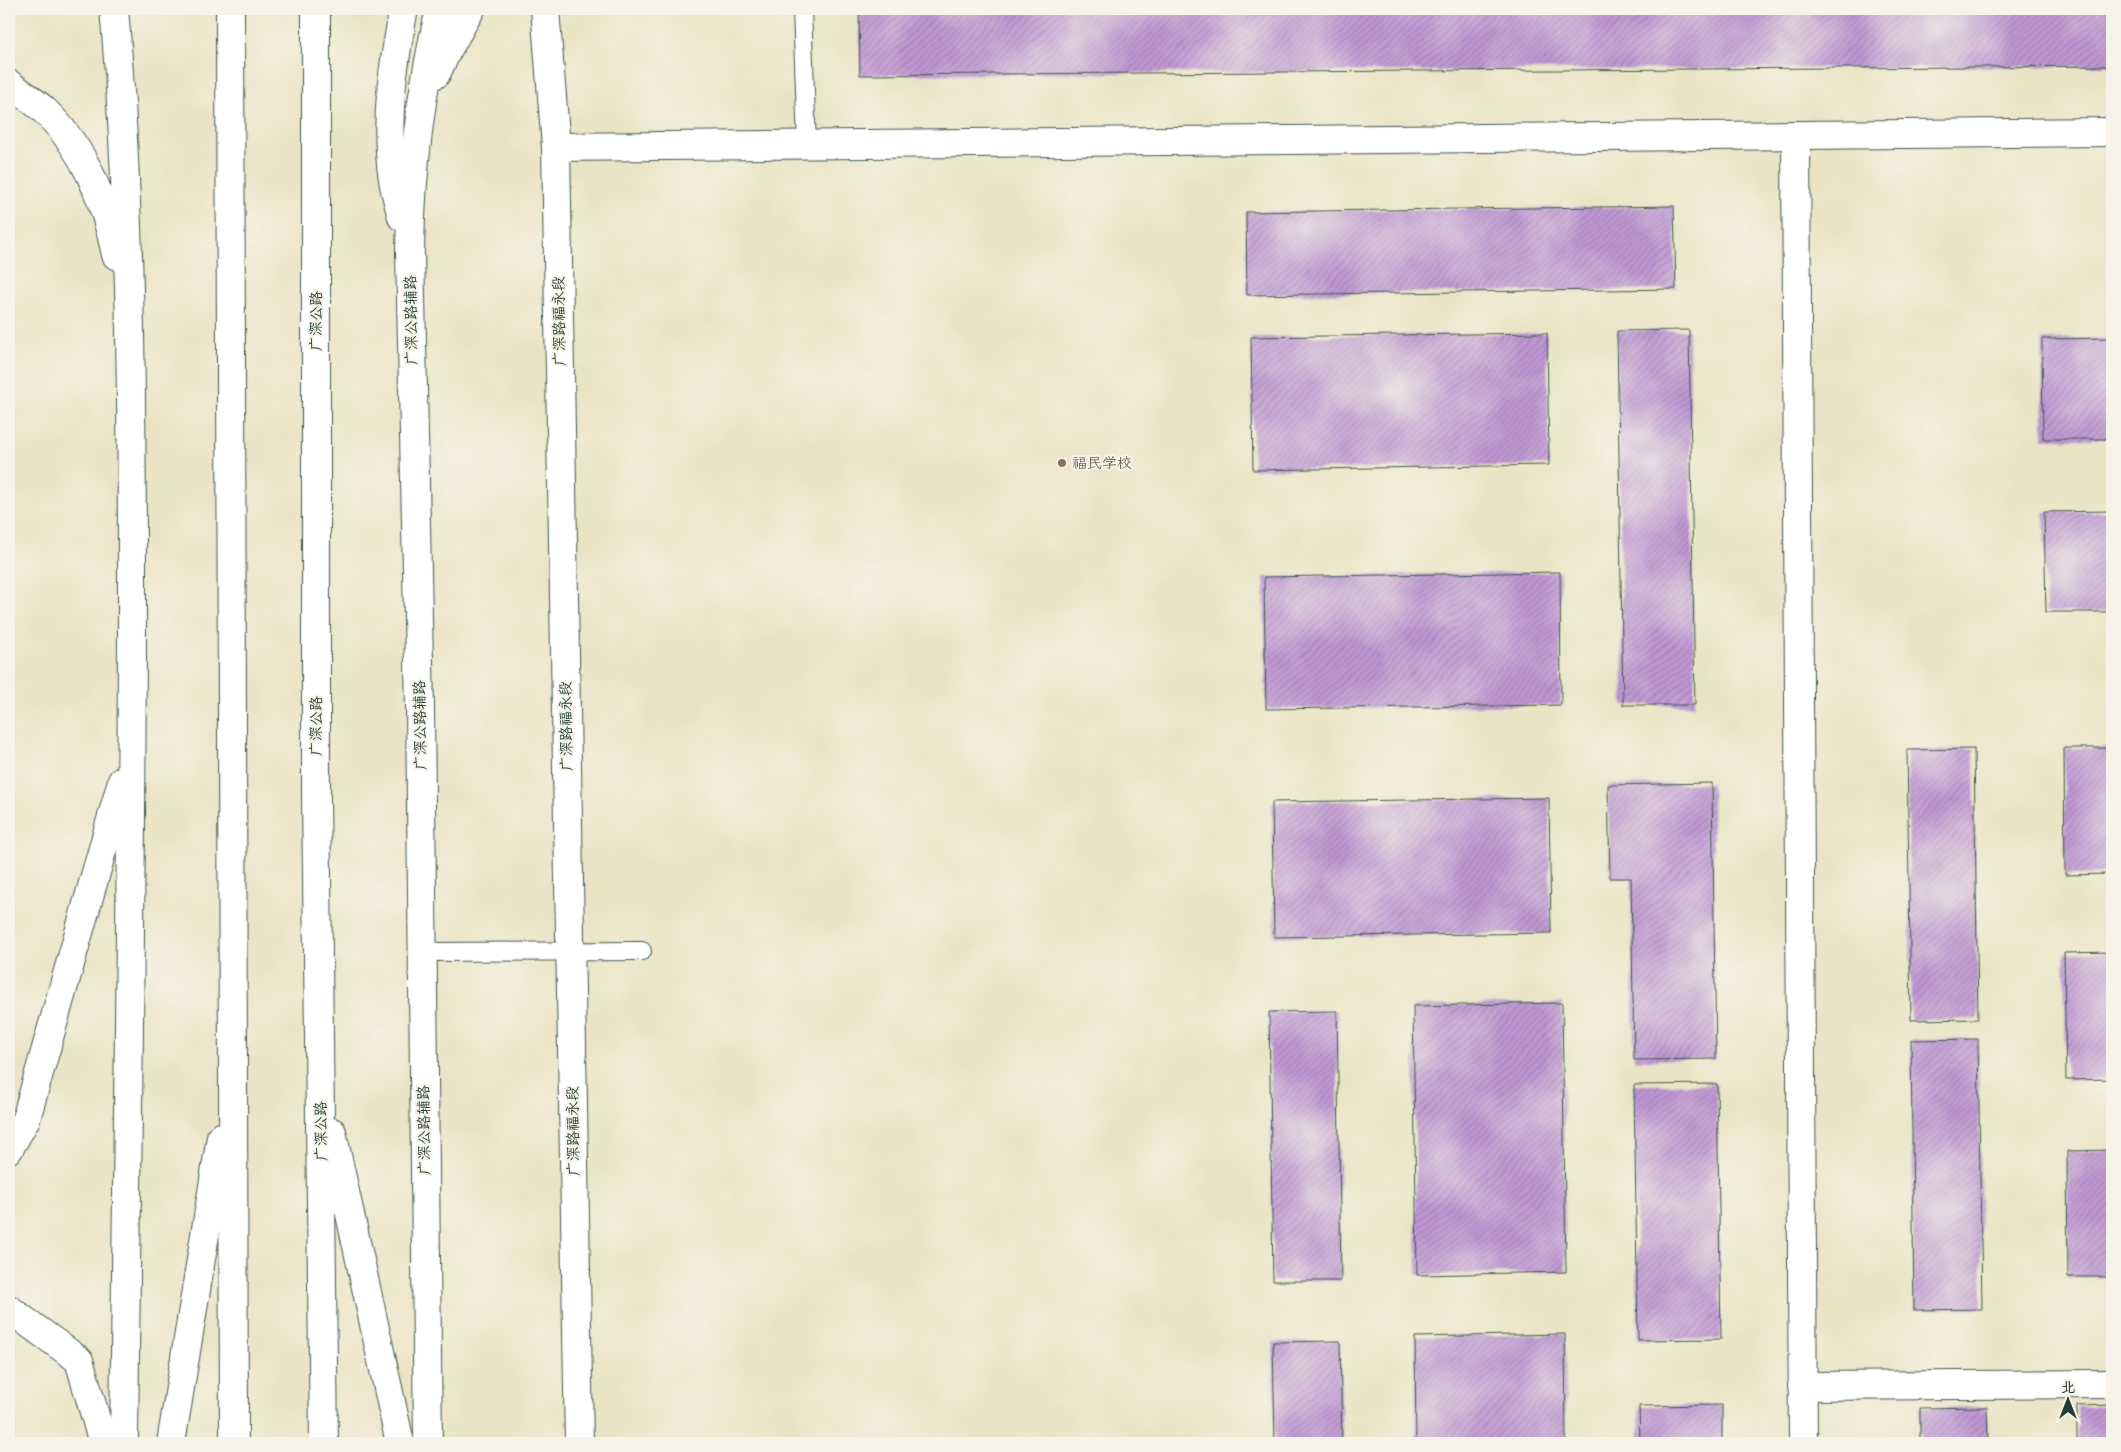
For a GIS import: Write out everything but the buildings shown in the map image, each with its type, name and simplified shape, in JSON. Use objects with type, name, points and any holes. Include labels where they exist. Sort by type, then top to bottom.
[{"type":"main road","points":[[230,9],[234,1443]]},
{"type":"main road","name":"广深公路","points":[[316,9],[316,796],[324,1443]]},
{"type":"main road","points":[[404,9],[395,55],[390,136],[393,180],[410,252]]},
{"type":"main road","name":"广深公路辅路","points":[[428,1443],[420,698],[410,210],[417,127],[440,9]]},
{"type":"main road","points":[[417,127],[440,67],[471,9]]},
{"type":"main road","name":"广深路福永段","points":[[545,9],[556,148],[578,1443]]},
{"type":"main road","points":[[115,16],[132,351],[132,746],[124,1443]]},
{"type":"main road","points":[[9,84],[45,111],[74,143],[96,186],[112,236],[124,290],[132,351]]},
{"type":"main road","points":[[556,148],[2112,132]]},
{"type":"main road","points":[[1796,135],[1803,1443]]},
{"type":"main road","points":[[9,1149],[26,1119],[132,746]]},
{"type":"main road","points":[[171,1443],[234,1057]]},
{"type":"main road","points":[[320,1076],[400,1443]]},
{"type":"main road","points":[[9,1309],[79,1360],[103,1443]]},
{"type":"main road","points":[[1802,1386],[2112,1384]]},
{"type":"lane","points":[[802,9],[807,145]]},
{"type":"lane","points":[[422,952],[642,951]]},
{"type":"place","name":"福民学校","points":[[1062,463]]}]
